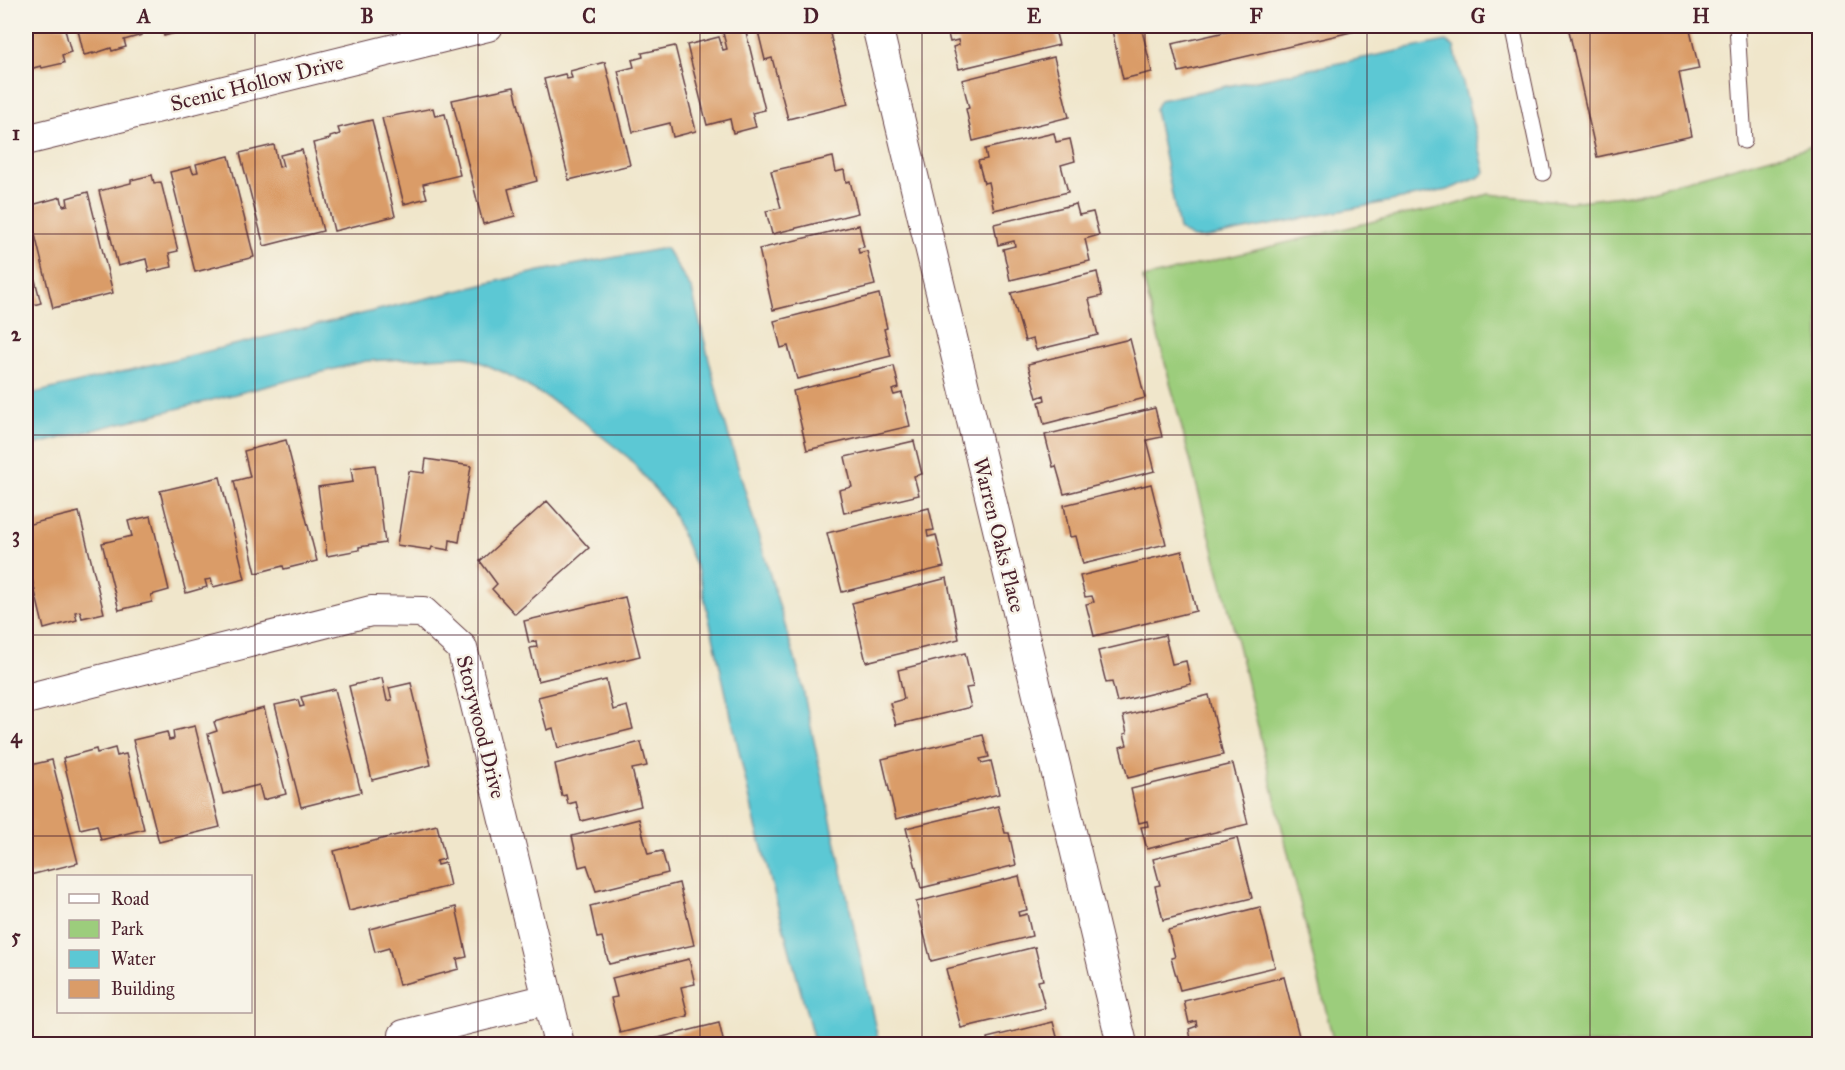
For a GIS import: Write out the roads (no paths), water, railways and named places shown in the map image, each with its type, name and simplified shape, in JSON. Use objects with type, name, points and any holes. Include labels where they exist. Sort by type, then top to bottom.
[{"type":"street","name":"Scenic Hollow Drive","points":[[26,140],[488,26]]},
{"type":"street","name":"Warren Oaks Place","points":[[876,26],[1122,1044]]},
{"type":"street","name":"Storywood Drive","points":[[26,699],[371,611],[423,612],[462,648],[559,1044]]},
{"type":"street","points":[[404,1035],[548,999]]},
{"type":"lane","points":[[1512,26],[1543,172]]},
{"type":"lane","points":[[1737,26],[1744,141]]},
{"type":"water","points":[[1446,41],[1454,47],[1485,172],[1478,178],[1447,190],[1204,238],[1192,238],[1179,229],[1155,109],[1160,100]]},
{"type":"water","points":[[666,248],[692,290],[722,413],[800,676],[879,1044],[815,1044],[755,822],[699,574],[671,509],[629,458],[570,411],[505,373],[466,356],[366,361],[26,447],[26,395],[540,271]]}]
